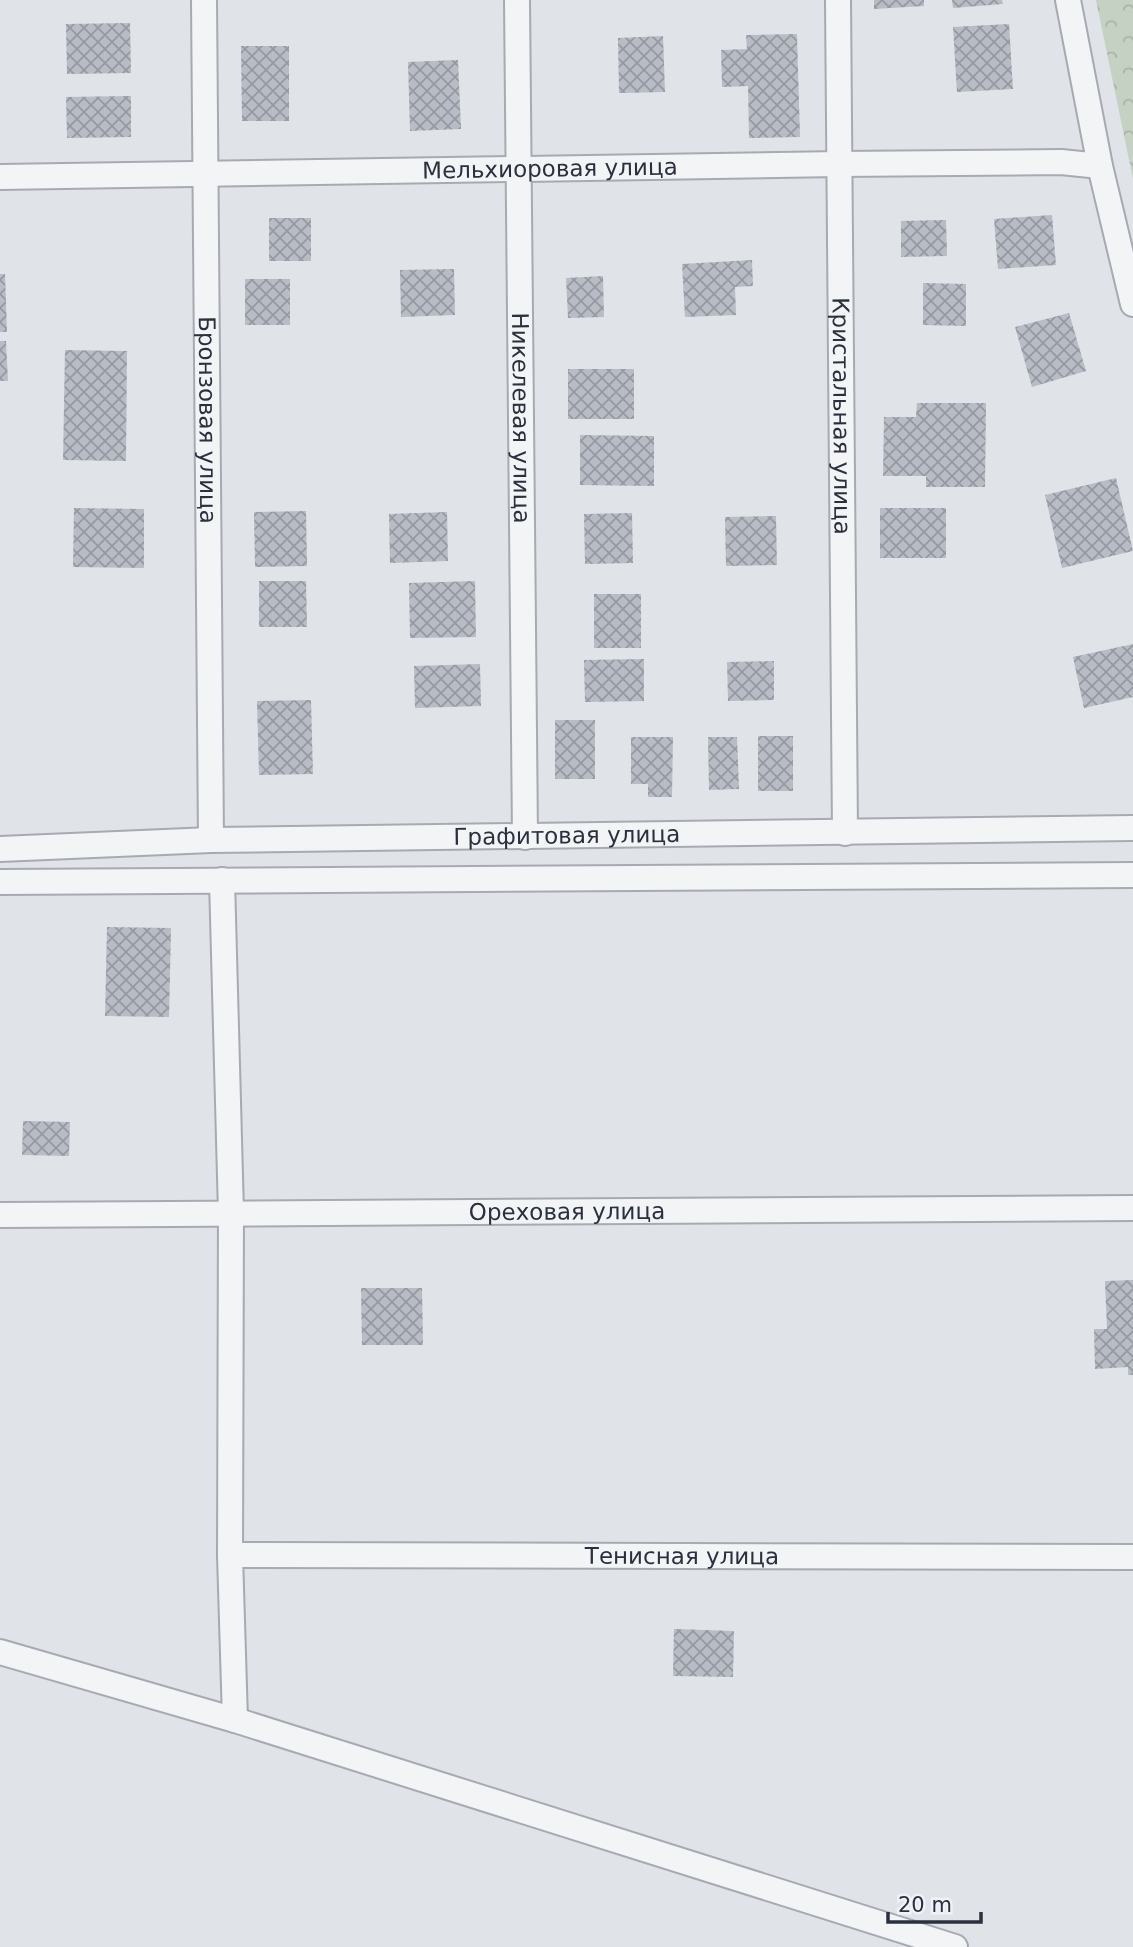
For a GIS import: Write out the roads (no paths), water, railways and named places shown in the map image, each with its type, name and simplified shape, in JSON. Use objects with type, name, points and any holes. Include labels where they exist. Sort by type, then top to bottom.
[{"type":"street","name":"Бронзовая улица","points":[[204,0],[211,840]]},
{"type":"street","name":"Никелевая улица","points":[[517,0],[525,837]]},
{"type":"street","name":"Кристальная улица","points":[[838,0],[845,834]]},
{"type":"street","points":[[1068,0],[1100,166],[1133,304]]},
{"type":"street","name":"Мельхиоровая улица","points":[[0,177],[839,164],[1061,162],[1100,166]]},
{"type":"street","name":"Графитовая улица","points":[[0,849],[211,840],[845,834],[1133,828]]},
{"type":"street","points":[[0,882],[1133,875]]},
{"type":"street","points":[[222,880],[231,1213],[230,1555],[235,1720]]},
{"type":"street","name":"Ореховая улица","points":[[0,1214],[1133,1208]]},
{"type":"street","name":"Тенисная улица","points":[[230,1555],[1133,1557]]},
{"type":"street","points":[[0,1652],[235,1720],[955,1947]]}]
